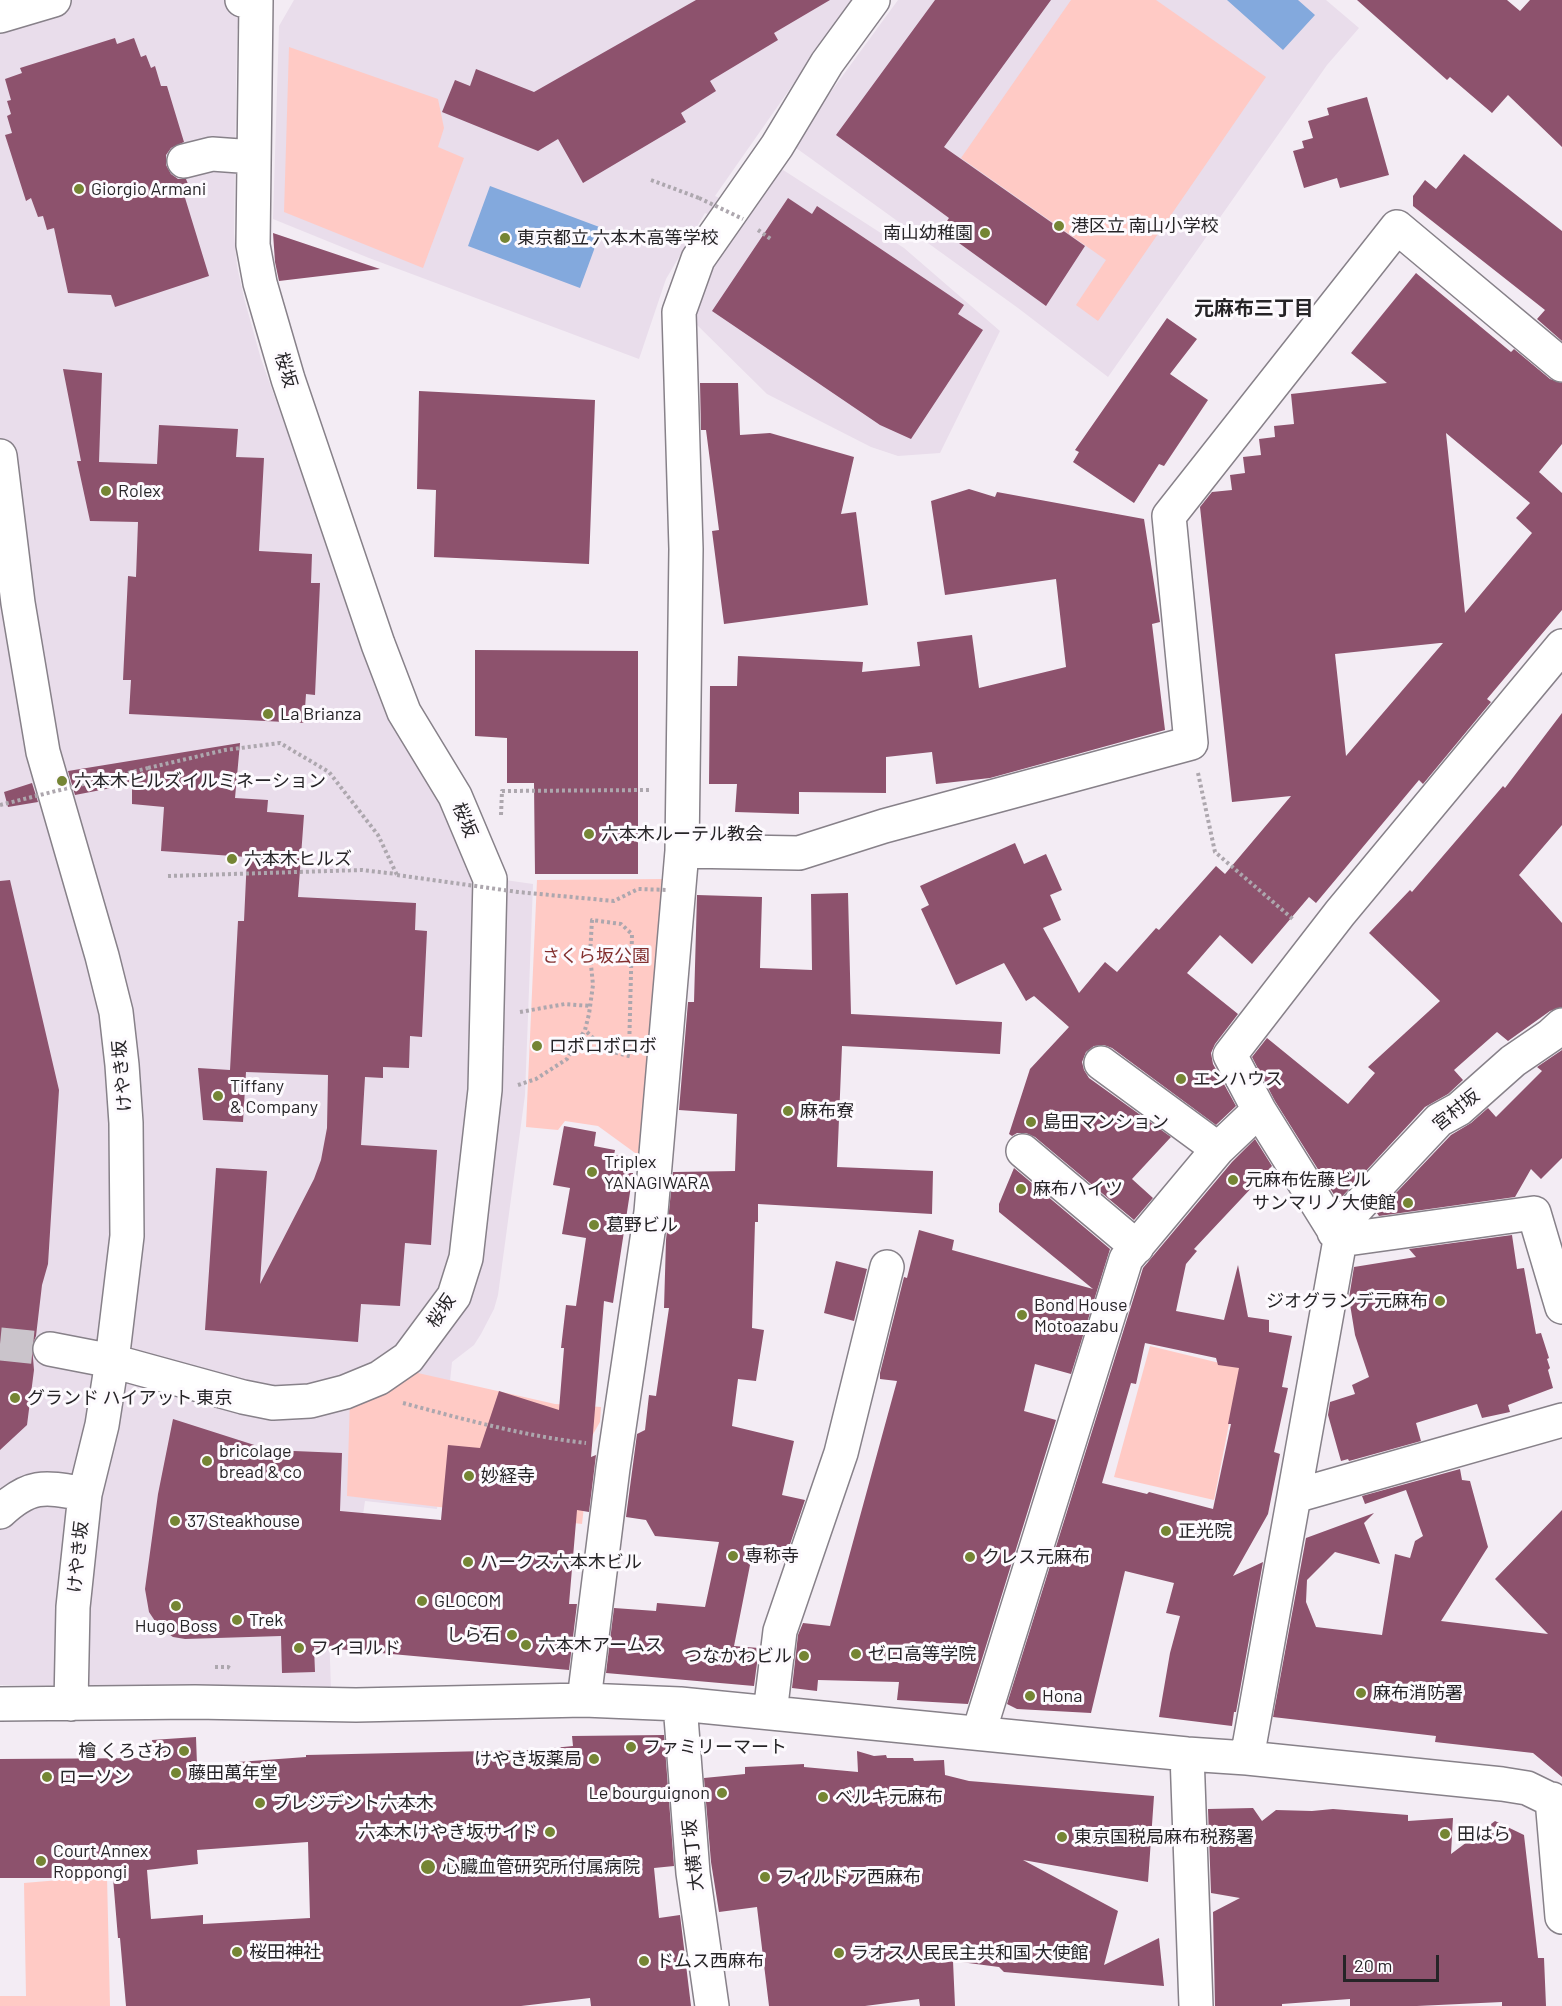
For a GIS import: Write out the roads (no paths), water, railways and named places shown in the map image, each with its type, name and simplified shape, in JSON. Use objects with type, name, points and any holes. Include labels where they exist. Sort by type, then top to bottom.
[{"type":"street","points":[[0,15],[54,0]]},
{"type":"street","name":"桜坂","points":[[50,1349],[112,1361],[243,1398],[273,1403],[310,1401],[345,1392],[380,1378],[408,1358],[454,1296],[466,1258],[484,1096],[490,879],[455,796],[404,712],[378,644],[288,379],[260,283],[253,245],[252,0]]},
{"type":"street","points":[[584,1700],[616,1446],[651,1212],[682,851],[686,549],[679,312],[698,259],[777,146],[827,63],[873,0]]},
{"type":"street","points":[[185,169],[214,171],[254,163]]},
{"type":"street","points":[[682,851],[799,853],[884,826],[1191,743],[1169,516],[1396,227],[1562,364]]},
{"type":"street","name":"けやき坂","points":[[0,456],[18,603],[43,752],[102,956],[117,1023],[126,1123],[127,1236],[102,1425],[85,1494],[73,1607],[71,1704]]},
{"type":"street","points":[[1247,1758],[1295,1496],[1337,1236],[1259,1110],[1230,1055],[1318,940],[1562,646]]},
{"type":"street","name":"宮村坂","points":[[1337,1236],[1439,1120],[1459,1109],[1513,1062],[1562,1025]]},
{"type":"street","points":[[1101,1063],[1218,1149]]},
{"type":"street","points":[[979,1732],[1126,1259],[1218,1149],[1259,1110]]},
{"type":"street","points":[[1023,1151],[1137,1247]]},
{"type":"street","points":[[1337,1236],[1534,1213],[1562,1307]]},
{"type":"street","points":[[770,1713],[780,1631],[841,1454],[887,1267]]},
{"type":"street","points":[[1295,1496],[1562,1420]]},
{"type":"street","points":[[0,1512],[28,1491],[40,1488],[85,1494]]},
{"type":"street","points":[[0,1704],[195,1702],[356,1705],[584,1700],[680,1704],[1519,1786],[1557,1802],[1562,1917]]},
{"type":"street","name":"大横丁坂","points":[[680,1704],[693,1873],[712,2006]]},
{"type":"street","points":[[1187,1754],[1196,2006]]},
{"type":"water","points":[[1227,0],[1298,0],[1315,15],[1283,50]]},
{"type":"water","points":[[490,186],[602,228],[580,288],[468,246]]},
{"type":"tunnel","points":[[0,1344],[50,1349]]},
{"type":"place","name":"Giorgio Armani","points":[[79,189]]},
{"type":"place","name":"港区立 南山小学校","points":[[1059,226]]},
{"type":"place","name":"南山幼稚園","points":[[985,233]]},
{"type":"place","name":"東京都立 六本木高等学校","points":[[505,238]]},
{"type":"place","name":"Rolex","points":[[106,491]]},
{"type":"place","name":"La Brianza","points":[[268,714]]},
{"type":"place","name":"六本木ヒルズイルミネーション","points":[[62,781]]},
{"type":"place","name":"六本木ルーテル教会","points":[[589,834]]},
{"type":"place","name":"六本木ヒルズ","points":[[232,859]]},
{"type":"place","name":"ロボロボロボ","points":[[537,1046]]},
{"type":"place","name":"エンハウス","points":[[1181,1079]]},
{"type":"place","name":"Tiffany & Company","points":[[218,1096]]},
{"type":"place","name":"麻布寮","points":[[788,1111]]},
{"type":"place","name":"島田マンション","points":[[1031,1122]]},
{"type":"place","name":"Triplex YANAGIWARA","points":[[592,1172]]},
{"type":"place","name":"元麻布佐藤ビル","points":[[1233,1180]]},
{"type":"place","name":"麻布ハイツ","points":[[1021,1189]]},
{"type":"place","name":"サンマリノ大使館","points":[[1408,1203]]},
{"type":"place","name":"葛野ビル","points":[[594,1225]]},
{"type":"place","name":"ジオグランデ元麻布","points":[[1440,1301]]},
{"type":"place","name":"Bond House Motoazabu","points":[[1022,1315]]},
{"type":"place","name":"グランド ハイアット 東京","points":[[15,1398]]},
{"type":"place","name":"bricolage bread & co","points":[[207,1461]]},
{"type":"place","name":"妙経寺","points":[[469,1476]]},
{"type":"place","name":"37 Steakhouse","points":[[175,1521]]},
{"type":"place","name":"正光院","points":[[1166,1531]]},
{"type":"place","name":"専称寺","points":[[733,1556]]},
{"type":"place","name":"クレス元麻布","points":[[970,1557]]},
{"type":"place","name":"ハークス六本木ビル","points":[[468,1562]]},
{"type":"place","name":"GLOCOM","points":[[422,1601]]},
{"type":"place","name":"Hugo Boss","points":[[176,1606]]},
{"type":"place","name":"Trek","points":[[237,1620]]},
{"type":"place","name":"しら石","points":[[512,1635]]},
{"type":"place","name":"六本木アームス","points":[[526,1645]]},
{"type":"place","name":"フィヨルド","points":[[299,1648]]},
{"type":"place","name":"ゼロ高等学院","points":[[856,1654]]},
{"type":"place","name":"つなかわビル","points":[[804,1656]]},
{"type":"place","name":"麻布消防署","points":[[1361,1693]]},
{"type":"place","name":"Hona","points":[[1030,1696]]},
{"type":"place","name":"ファミリーマート","points":[[631,1747]]},
{"type":"place","name":"檜 くろさわ","points":[[184,1751]]},
{"type":"place","name":"けやき坂薬局","points":[[594,1759]]},
{"type":"place","name":"藤田萬年堂","points":[[176,1773]]},
{"type":"place","name":"ローソン","points":[[47,1777]]},
{"type":"place","name":"Le bourguignon","points":[[722,1793]]},
{"type":"place","name":"ベルキ元麻布","points":[[823,1797]]},
{"type":"place","name":"プレジデント六本木","points":[[260,1803]]},
{"type":"place","name":"六本木けやき坂サイド","points":[[550,1832]]},
{"type":"place","name":"田はら","points":[[1445,1834]]},
{"type":"place","name":"東京国税局麻布税務署","points":[[1062,1837]]},
{"type":"place","name":"Court Annex Roppongi","points":[[41,1861]]},
{"type":"place","name":"心臓血管研究所付属病院","points":[[428,1867]]},
{"type":"place","name":"フィルドア西麻布","points":[[765,1877]]},
{"type":"place","name":"桜田神社","points":[[237,1952]]},
{"type":"place","name":"ラオス人民民主共和国 大使館","points":[[839,1953]]},
{"type":"place","name":"ドムス西麻布","points":[[644,1961]]},
{"type":"district","name":"元麻布三丁目","points":[[1254,308]]},
{"type":"park label","name":"さくら坂公園","points":[[596,956]]}]
